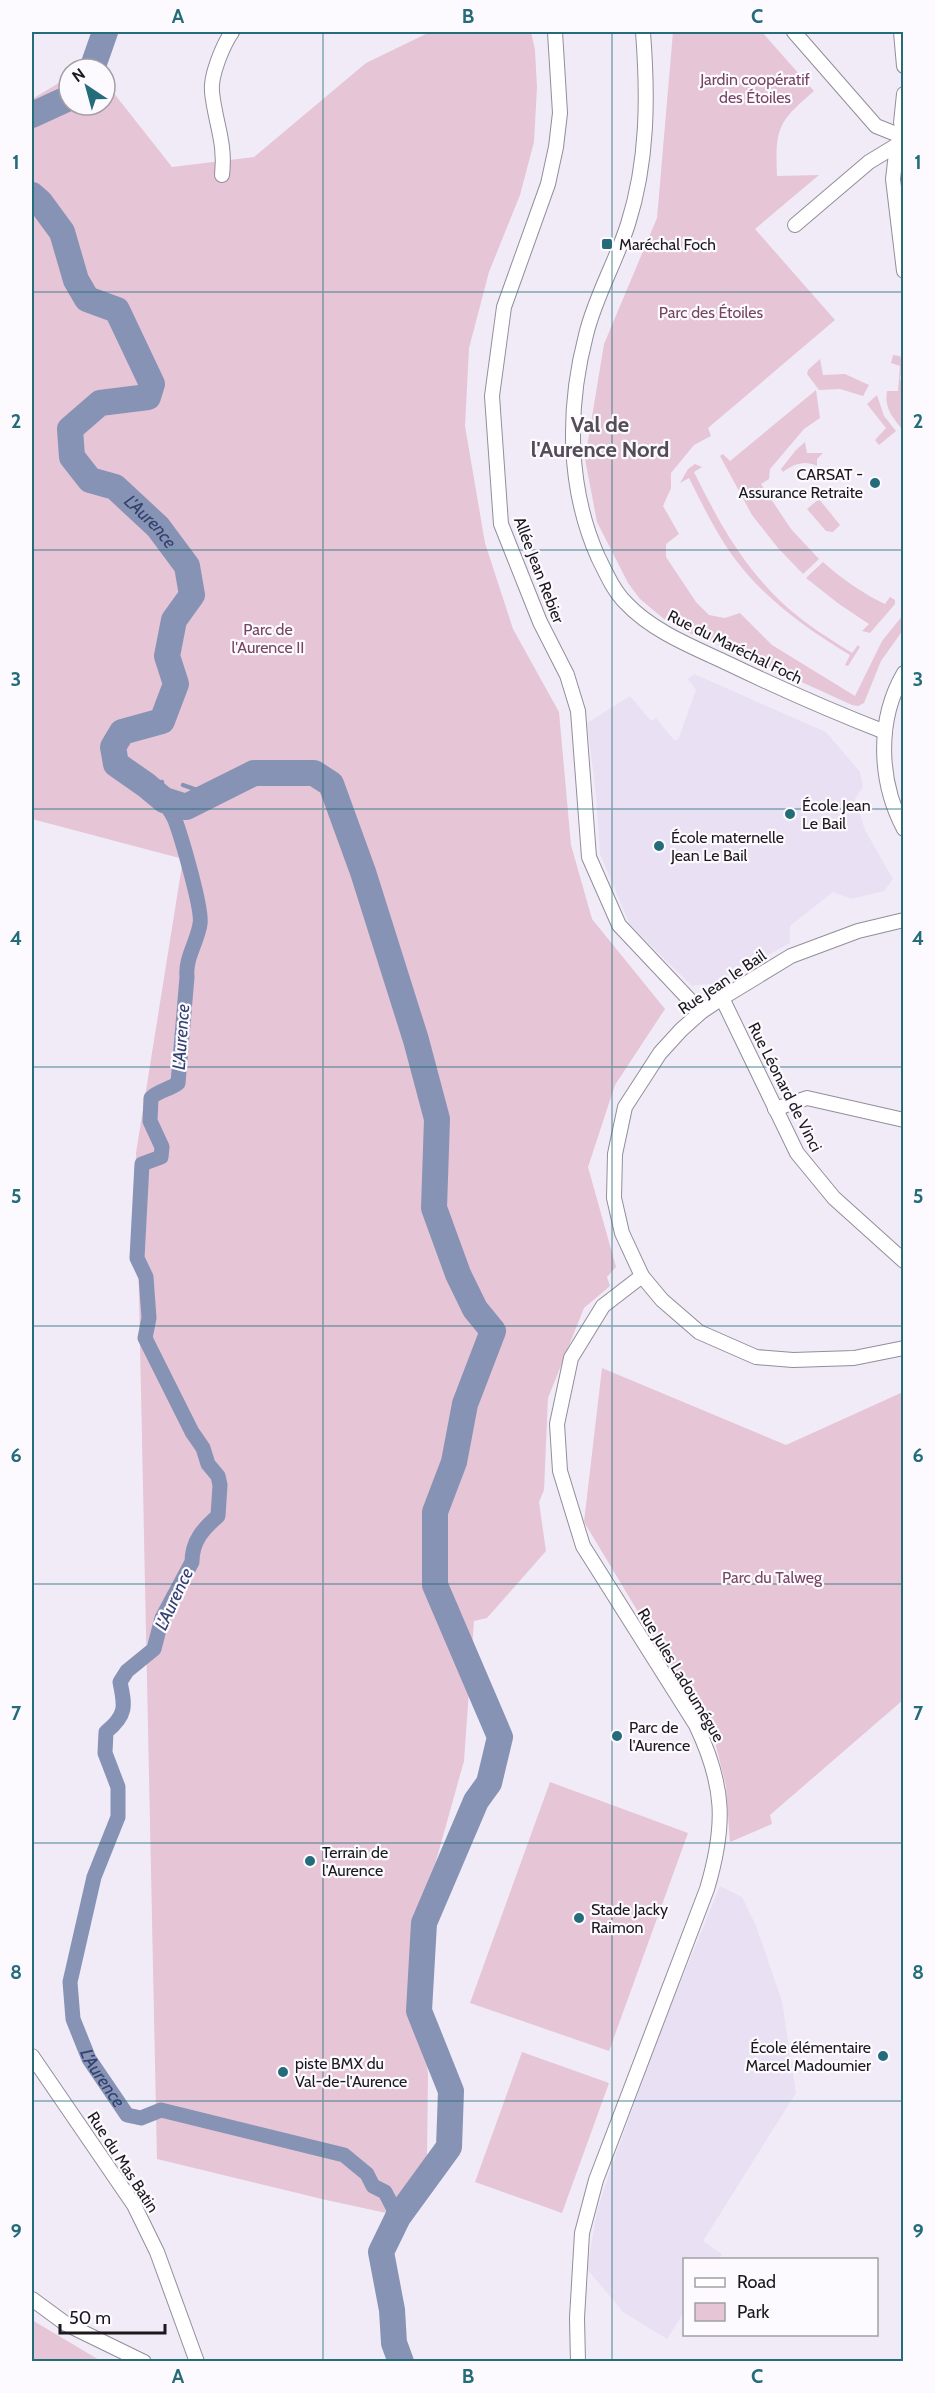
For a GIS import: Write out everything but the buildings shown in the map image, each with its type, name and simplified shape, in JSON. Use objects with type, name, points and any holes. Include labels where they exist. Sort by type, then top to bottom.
[{"type":"street","points":[[222,175],[225,155],[212,90],[223,45],[232,32]]},
{"type":"street","name":"Allée Jean Rebier","points":[[555,32],[560,112],[556,147],[548,184],[504,307],[492,396],[501,524],[540,622],[567,675],[578,711],[589,857],[619,925],[701,1012]]},
{"type":"street","name":"Rue du Maréchal Foch","points":[[643,32],[646,138],[639,178],[627,227],[586,334],[573,412],[573,460],[591,541],[609,581],[626,603],[646,621],[697,649],[813,704],[885,732]]},
{"type":"street","points":[[794,32],[876,126],[900,136]]},
{"type":"street","points":[[902,32],[903,66]]},
{"type":"street","points":[[903,94],[900,136],[893,179],[901,216],[903,271]]},
{"type":"street","points":[[795,225],[900,136]]},
{"type":"street","points":[[903,673],[890,706],[883,753],[892,809],[903,829]]},
{"type":"street","name":"Rue Jean le Bail","points":[[903,920],[858,931],[801,952],[701,1012],[660,1053],[625,1107],[615,1154],[614,1198],[622,1233],[642,1276],[662,1300],[699,1332],[756,1357],[793,1360],[854,1358],[903,1348]]},
{"type":"street","name":"Rue Léonard de Vinci","points":[[722,998],[797,1153],[834,1198],[903,1261]]},
{"type":"street","points":[[775,1109],[807,1098],[903,1120]]},
{"type":"street","name":"Rue Jules Ladoumégue","points":[[578,2361],[577,2318],[584,2222],[596,2180],[707,1889],[717,1855],[721,1817],[715,1774],[705,1744],[696,1725],[584,1546],[560,1471],[557,1424],[571,1358],[603,1306],[642,1276]]},
{"type":"street","name":"Rue du Mas Batin","points":[[32,2056],[134,2205],[157,2252],[197,2361]]},
{"type":"street","points":[[32,2299],[66,2324],[144,2361]]},
{"type":"shaded area","points":[[694,674],[826,732],[860,772],[863,787],[855,799],[865,830],[893,879],[884,891],[851,899],[833,892],[790,926],[790,943],[718,983],[692,986],[630,925],[600,854],[596,794],[587,723],[630,696],[651,721],[656,718],[674,740],[678,740],[696,690],[688,679]]},
{"type":"shaded area","points":[[720,1886],[742,1897],[756,1926],[782,2001],[796,2093],[703,2241],[722,2254],[720,2258],[683,2258],[683,2314],[667,2339],[623,2312],[587,2269],[597,2211],[659,2035]]},
{"type":"green space","name":"Parc de l'Aurence II","points":[[430,32],[531,32],[535,50],[537,87],[534,142],[520,195],[489,272],[469,348],[465,426],[485,543],[513,629],[559,712],[571,845],[592,919],[665,1009],[615,1085],[588,1167],[616,1267],[607,1277],[610,1286],[584,1308],[548,1398],[544,1490],[539,1502],[546,1551],[487,1618],[474,1621],[464,1761],[415,1936],[428,2074],[427,2157],[391,2214],[157,2159],[136,1153],[183,859],[32,819],[32,99],[57,84],[57,117],[117,117],[117,97],[172,167],[254,157],[366,63]]},
{"type":"green space","name":"Parc des Étoiles","points":[[673,32],[762,32],[814,91],[793,111],[781,127],[777,147],[777,176],[819,175],[755,229],[835,320],[708,428],[711,436],[694,445],[671,473],[671,488],[663,506],[679,534],[666,544],[666,557],[696,602],[709,615],[725,618],[740,613],[772,645],[855,696],[882,641],[903,615],[903,630],[881,661],[864,703],[858,706],[687,632],[664,619],[640,599],[628,583],[597,522],[585,459],[604,344],[657,218]]},
{"type":"green space","points":[[893,355],[900,356],[904,365],[900,378],[903,386],[903,430],[888,408],[886,397],[887,391],[898,391],[900,366],[891,363]]},
{"type":"green space","points":[[820,359],[823,375],[845,374],[869,385],[863,396],[840,389],[819,390],[807,374],[808,370]]},
{"type":"green space","points":[[816,390],[820,418],[804,429],[770,469],[769,479],[761,484],[791,529],[819,559],[803,574],[778,548],[752,515],[720,456],[723,454],[730,461]]},
{"type":"green space","points":[[877,395],[884,416],[896,431],[879,445],[875,440],[886,428],[867,404]]},
{"type":"green space","points":[[805,442],[807,453],[823,453],[817,459],[817,466],[808,463],[799,464],[783,472],[781,469]]},
{"type":"green space","points":[[695,464],[702,467],[694,472],[713,509],[734,545],[759,578],[788,608],[819,632],[852,653],[858,645],[860,647],[848,666],[845,665],[850,655],[786,611],[744,571],[714,527],[689,478],[680,483],[688,469]]},
{"type":"green space","points":[[819,499],[840,525],[833,532],[826,531],[807,509]]},
{"type":"green space","points":[[823,562],[852,585],[877,600],[885,604],[890,597],[895,600],[895,604],[870,633],[862,631],[869,624],[806,578]]},
{"type":"green space","name":"Parc du Talweg","points":[[602,1368],[786,1445],[903,1392],[903,1700],[770,1815],[772,1824],[730,1842],[726,1786],[714,1738],[584,1522]]},
{"type":"green space","name":"Stade Jacky Raimon","points":[[550,1782],[688,1833],[609,2051],[470,2003]]},
{"type":"green space","points":[[522,2052],[609,2083],[562,2213],[475,2182]]},
{"type":"green space","points":[[32,2320],[101,2361],[32,2361]]},
{"type":"waterway","name":"L'Aurence","points":[[96,57],[105,32]]},
{"type":"waterway","name":"L'Aurence","points":[[32,115],[57,104]]},
{"type":"waterway","name":"L'Aurence","points":[[32,195],[40,202],[62,232],[76,280],[87,299],[117,310],[152,384],[148,397],[100,403],[70,429],[72,457],[90,480],[115,487],[158,527],[187,566],[192,595],[174,620],[167,656],[176,684],[162,721],[122,732],[113,747],[116,764],[164,800],[186,807],[254,773],[314,773],[331,784],[363,872],[416,1040],[437,1119],[434,1208],[458,1274],[475,1309],[493,1331],[465,1404],[454,1462],[435,1512],[435,1585],[500,1737],[489,1783],[476,1801],[424,1923],[419,2011],[451,2091],[449,2147],[398,2217],[381,2252],[392,2310],[394,2343],[401,2362]]},
{"type":"waterway","points":[[146,785],[162,782]]},
{"type":"waterway","points":[[183,785],[211,795]]},
{"type":"waterway","name":"L'Aurence","points":[[164,800],[175,820],[186,856],[195,889],[200,924],[188,963],[178,1083],[151,1098],[150,1121],[162,1147],[161,1157],[142,1164],[137,1258],[146,1277],[149,1318],[145,1338],[192,1432],[203,1448],[208,1464],[218,1476],[220,1485],[218,1516],[196,1542],[192,1562],[162,1618],[154,1649],[127,1671],[120,1682],[123,1710],[118,1720],[106,1732],[105,1753],[118,1787],[118,1817],[94,1877],[70,1982],[73,2019],[89,2059],[127,2115],[141,2118],[161,2110],[344,2155],[367,2174],[373,2186],[385,2192],[398,2217]]},
{"type":"place","name":"Maréchal Foch","points":[[607,244]]},
{"type":"place","name":"CARSAT - Assurance Retraite","points":[[875,483]]},
{"type":"place","name":"École Jean Le Bail","points":[[790,814]]},
{"type":"place","name":"École maternelle Jean Le Bail","points":[[659,846]]},
{"type":"place","name":"Parc de l'Aurence","points":[[617,1736]]},
{"type":"place","name":"Terrain de l'Aurence","points":[[310,1861]]},
{"type":"place","name":"Stade Jacky Raimon","points":[[579,1918]]},
{"type":"place","name":"École élémentaire Marcel Madoumier","points":[[883,2056]]},
{"type":"place","name":"piste BMX du Val-de-l'Aurence","points":[[283,2072]]},
{"type":"district","name":"Val de l'Aurence Nord","points":[[600,437]]},
{"type":"park label","name":"Jardin coopératif des Étoiles","points":[[755,88]]}]
